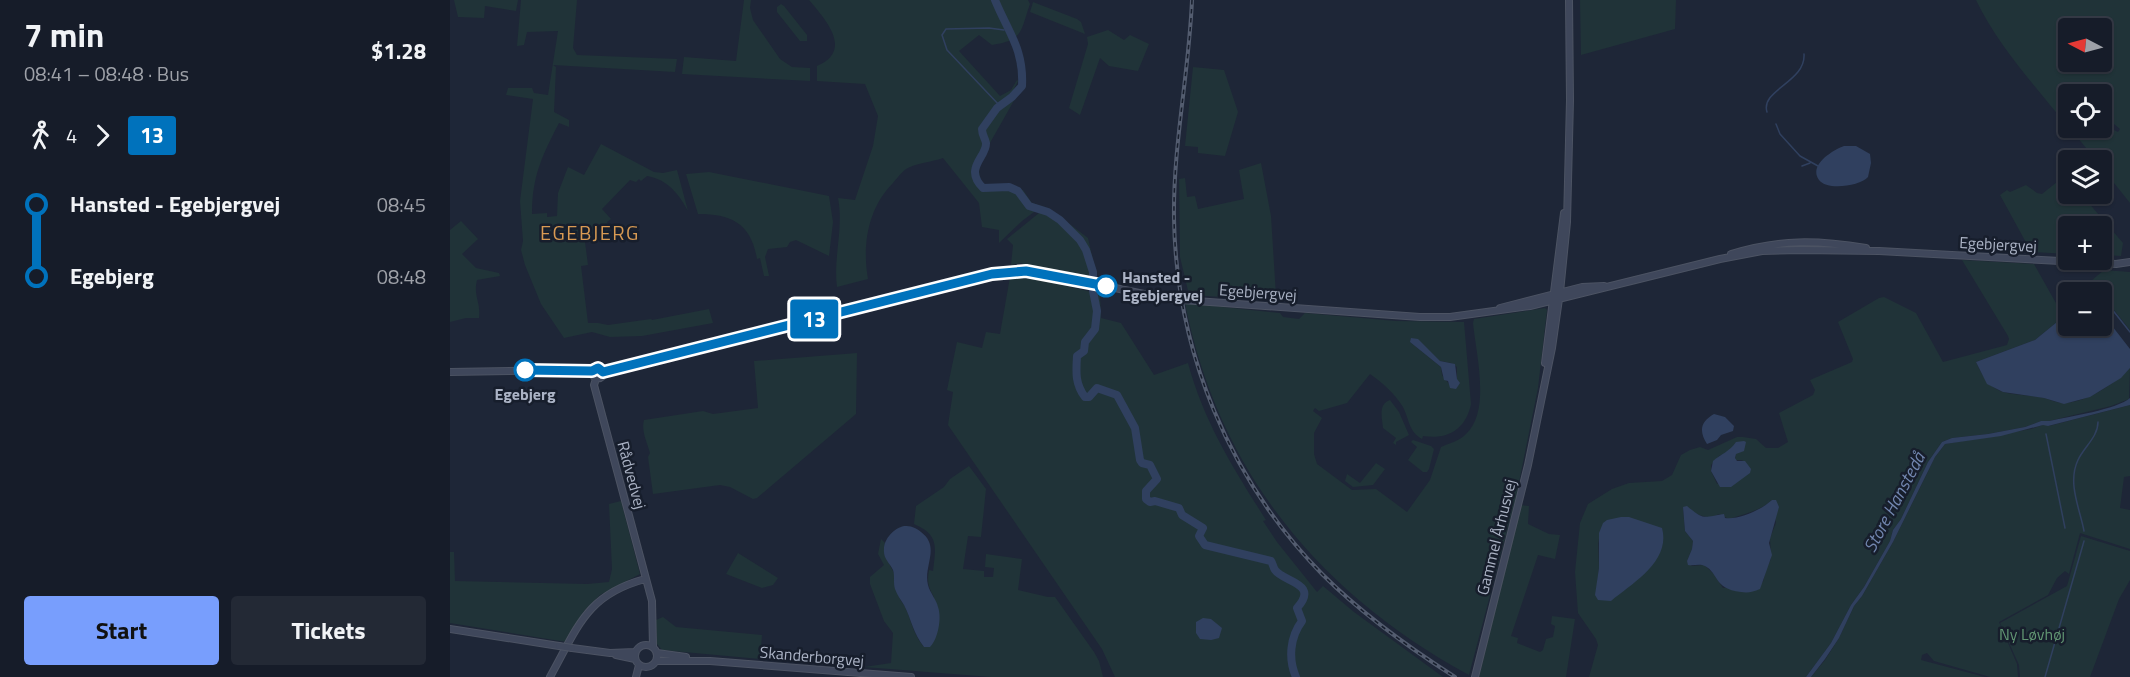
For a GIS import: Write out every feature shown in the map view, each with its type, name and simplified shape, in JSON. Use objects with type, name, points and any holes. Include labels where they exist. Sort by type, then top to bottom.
[{"type":"street","name":"Gammel Århusvej","points":[[1475,677],[1528,465],[1552,348],[1556,297],[1567,222],[1570,99],[1569,0]]},
{"type":"street","name":"Egebjergvej","points":[[1720,259],[1759,247],[1809,242],[1844,244],[1879,251]]},
{"type":"street","points":[[1762,251],[1805,246],[1809,242]]},
{"type":"street","name":"Egebjergvej","points":[[603,372],[992,274],[1026,271],[1168,299],[1420,318],[1450,317],[1530,306],[1556,297],[1762,251],[1879,251],[2130,264]]},
{"type":"street","points":[[450,372],[592,371],[598,368],[603,372],[601,377],[596,378],[592,375],[592,371]]},
{"type":"street","name":"Rådvedvej","points":[[596,378],[594,385],[652,601],[653,651]]},
{"type":"street","points":[[550,677],[590,609],[613,590],[645,579]]},
{"type":"street","points":[[450,628],[572,648],[635,655]]},
{"type":"street","points":[[635,655],[640,646],[653,651],[652,666],[647,667],[638,677]]},
{"type":"street","name":"Skanderborgvej","points":[[653,651],[710,661],[911,677]]},
{"type":"street","points":[[635,655],[639,665],[638,677]]},
{"type":"street","points":[[639,665],[647,667]]},
{"type":"green space","points":[[454,0],[518,0],[516,11],[485,6],[484,18],[458,17]]},
{"type":"green space","points":[[521,0],[577,0],[573,48],[577,55],[677,59],[675,72],[553,65],[556,67],[554,112],[569,120],[569,127],[559,123],[543,156],[536,177],[532,214],[547,213],[547,217],[557,216],[558,193],[568,167],[584,175],[601,144],[654,172],[677,170],[688,211],[672,188],[661,180],[647,176],[641,181],[639,179],[636,182],[630,180],[602,209],[611,219],[607,222],[609,226],[607,234],[602,239],[595,233],[585,242],[588,265],[581,266],[588,323],[608,325],[652,320],[709,309],[713,323],[642,336],[610,337],[592,332],[564,338],[541,304],[521,250],[523,241],[520,201],[533,99],[506,95],[508,88],[532,88],[534,93],[548,95],[558,31],[527,32],[524,45],[517,46]]},
{"type":"green space","points":[[744,0],[751,0],[753,20],[780,59],[792,67],[810,68],[810,81],[682,74],[684,57],[736,61]]},
{"type":"green space","points":[[809,0],[1028,0],[1030,4],[1022,28],[1015,37],[992,45],[979,35],[959,51],[1000,96],[1011,90],[1018,81],[1012,93],[1016,97],[982,157],[979,171],[981,183],[985,185],[1005,184],[1023,190],[1032,203],[1042,206],[999,243],[999,230],[982,227],[979,203],[943,158],[910,167],[901,173],[885,193],[873,215],[867,240],[868,279],[837,287],[836,265],[840,220],[838,198],[855,200],[873,146],[878,116],[865,84],[817,81],[817,66],[834,52],[835,43],[828,25]]},
{"type":"green space","points":[[1580,0],[1676,0],[1675,29],[1581,55]]},
{"type":"green space","points":[[1976,0],[2130,0],[2130,203],[2112,180],[2112,150],[2088,150],[2078,138],[2112,138],[2112,131],[2118,132],[2120,129],[2112,122],[2112,84],[2058,84],[2058,115],[1995,34]]},
{"type":"green space","points":[[1033,2],[1077,19],[1081,22],[1085,34],[1030,12]]},
{"type":"green space","points":[[781,4],[807,35],[807,41],[800,41],[777,12],[777,7]]},
{"type":"green space","points":[[1108,30],[1124,40],[1130,35],[1149,44],[1138,71],[1109,66],[1100,58],[1080,115],[1069,108],[1088,44],[1087,37]]},
{"type":"green space","points":[[1193,67],[1224,70],[1238,112],[1225,156],[1198,153],[1198,147],[1185,146]]},
{"type":"green space","points":[[1261,163],[1271,216],[1276,296],[1273,300],[1189,295],[1180,257],[1179,179],[1185,178],[1187,197],[1195,196],[1198,209],[1244,199],[1239,170]]},
{"type":"green space","points":[[709,172],[829,196],[833,222],[829,256],[796,240],[790,242],[787,247],[768,249],[765,257],[769,276],[764,276],[760,258],[757,259],[750,237],[738,223],[720,216],[698,214],[686,174]]},
{"type":"green space","points":[[2058,180],[2058,204],[2090,204],[2100,216],[2058,216],[2058,253],[2033,252],[2000,195],[2007,190],[2010,192],[2026,185],[2042,194]]},
{"type":"green space","points":[[1050,209],[1088,238],[1097,278],[1060,270],[1024,267],[1022,263],[1011,265],[1013,245],[1007,239],[1039,213]]},
{"type":"green space","points":[[461,221],[478,239],[462,254],[476,268],[499,273],[500,276],[477,280],[479,318],[450,322],[450,230]]},
{"type":"green space","points":[[2112,230],[2123,243],[2121,256],[2112,256]]},
{"type":"green space","points":[[1962,260],[2034,264],[2058,306],[2058,321],[2035,340],[1976,362],[1982,374],[1996,389],[2058,402],[2075,402],[2101,391],[2130,368],[2129,399],[2111,406],[2041,421],[2025,427],[1952,438],[1942,442],[1928,462],[1901,519],[1893,530],[1890,541],[1864,587],[1851,605],[1831,643],[1806,677],[1589,677],[1598,645],[1578,613],[1575,572],[1580,523],[1588,504],[1612,489],[1629,483],[1662,481],[1672,475],[1681,455],[1690,450],[1700,447],[1708,450],[1737,437],[1756,439],[1766,448],[1778,448],[1788,442],[1779,413],[1813,395],[1815,390],[1810,380],[1852,362],[1853,359],[1838,322],[1879,298],[1884,297],[1916,313],[1943,362],[2007,345],[2009,339]],"holes":[[[1730,451],[1736,454],[1735,460],[1743,460],[1717,484],[1711,471],[1711,465],[1719,456]],[[1772,500],[1776,523],[1770,538],[1771,559],[1763,582],[1723,588],[1713,573],[1704,565],[1692,566],[1687,561],[1693,541],[1685,531],[1683,507],[1705,517],[1719,514],[1729,519],[1752,512]],[[1598,539],[1611,601],[1596,595],[1599,568]]]},
{"type":"green space","points":[[2104,270],[2130,272],[2130,330],[2112,307],[2112,282],[2091,281]]},
{"type":"green space","points":[[1010,277],[1041,280],[1100,294],[1101,318],[1121,323],[1154,375],[1188,363],[1211,425],[1266,520],[1263,521],[1317,592],[1323,586],[1354,612],[1443,677],[1115,677],[1102,649],[948,425],[953,392],[947,390],[957,342],[982,348],[986,332],[1000,334]]},
{"type":"green space","points":[[1185,303],[1280,313],[1283,317],[1299,319],[1305,313],[1396,321],[1464,322],[1471,404],[1465,420],[1454,431],[1440,436],[1423,436],[1422,439],[1412,429],[1400,402],[1370,374],[1347,403],[1319,411],[1315,408],[1313,411],[1322,418],[1314,433],[1314,454],[1317,464],[1352,490],[1376,489],[1407,512],[1430,480],[1441,447],[1466,434],[1474,424],[1480,397],[1480,382],[1474,319],[1545,308],[1547,310],[1538,388],[1516,497],[1469,675],[1415,643],[1366,606],[1322,566],[1284,522],[1250,473],[1222,421],[1201,364]],"holes":[[[1410,342],[1426,348],[1440,361],[1457,367],[1457,379],[1449,384],[1442,375],[1441,367]]]},
{"type":"green space","points":[[857,353],[856,414],[757,498],[753,499],[730,487],[720,485],[653,494],[648,457],[650,453],[644,432],[644,420],[703,411],[713,414],[758,408],[754,361]]},
{"type":"green space","points":[[1390,400],[1399,412],[1409,435],[1396,442],[1396,445],[1393,443],[1396,438],[1383,428],[1382,408]]},
{"type":"green space","points":[[2130,405],[2130,476],[2124,477],[2120,508],[2130,510],[2130,549],[2080,533],[2069,574],[2065,571],[2057,578],[2048,595],[1999,622],[2017,664],[2018,677],[1990,677],[1934,661],[1927,653],[1922,655],[1921,660],[1985,677],[1811,677],[1839,638],[1854,606],[1893,542],[1935,457],[1945,444],[2031,429],[2045,424],[2049,426]]},
{"type":"green space","points":[[1413,440],[1434,449],[1427,472],[1423,472],[1408,460],[1417,447],[1411,442]]},
{"type":"green space","points":[[1376,463],[1385,469],[1373,485],[1353,487],[1345,481],[1347,474],[1360,483]]},
{"type":"green space","points":[[969,466],[986,489],[981,537],[968,536],[963,569],[984,571],[984,577],[993,577],[994,568],[985,567],[986,554],[1022,559],[1018,590],[1055,597],[1094,652],[1103,677],[991,677],[864,667],[891,663],[893,633],[884,621],[870,584],[870,577],[884,565],[878,554],[881,539],[885,543],[885,553],[894,572],[899,598],[924,647],[934,597],[929,587],[928,577],[929,570],[933,571],[935,548],[928,532],[914,524],[916,506]]},
{"type":"green space","points":[[621,501],[640,574],[600,595],[584,611],[566,642],[450,623],[450,552],[454,552],[455,581],[587,584],[609,582],[612,569],[609,504]]},
{"type":"green space","points":[[1521,505],[1529,506],[1528,524],[1549,534],[1560,535],[1555,559],[1538,555],[1511,636],[1518,638],[1517,643],[1540,652],[1543,650],[1546,639],[1553,637],[1555,626],[1551,624],[1552,616],[1575,619],[1566,677],[1479,677]]},
{"type":"green space","name":"Ny Løvhøj","points":[[2081,536],[2130,551],[2130,580],[2119,599],[2090,677],[2020,677],[2019,665],[2000,623],[2067,586]]},
{"type":"green space","points":[[738,553],[778,578],[773,585],[762,588],[726,574]]},
{"type":"green space","points":[[663,617],[676,627],[762,635],[760,659],[662,650],[657,644],[656,620]]},
{"type":"water","points":[[1844,146],[1856,146],[1870,154],[1868,177],[1858,183],[1844,186],[1823,183],[1816,174],[1819,164],[1828,155]]},
{"type":"water","points":[[2058,321],[2058,336],[2112,336],[2112,326],[2130,349],[2130,368],[2121,378],[2090,397],[2064,404],[2044,398],[2003,392],[1987,384],[1976,362],[2035,340]]},
{"type":"water","points":[[1411,338],[1418,339],[1440,361],[1455,364],[1457,379],[1460,383],[1456,389],[1450,388],[1448,381],[1444,380],[1441,367],[1410,342]]},
{"type":"water","points":[[2130,398],[2130,405],[2048,426],[2043,425],[2001,436],[1945,444],[1935,457],[1893,542],[1854,606],[1839,638],[1811,677],[1806,677],[1831,643],[1851,605],[1864,587],[1890,541],[1893,530],[1901,519],[1928,462],[1942,442],[1952,438],[1988,434],[2092,412],[2115,406]]},
{"type":"water","points":[[1714,414],[1725,417],[1734,426],[1733,431],[1707,444],[1702,427],[1706,420]]},
{"type":"water","points":[[1736,442],[1746,442],[1744,451],[1736,454],[1735,458],[1737,461],[1745,461],[1751,469],[1750,473],[1731,487],[1720,487],[1711,471],[1713,461],[1728,451]]},
{"type":"water","points":[[1772,500],[1776,500],[1779,507],[1769,543],[1772,555],[1760,589],[1753,592],[1732,590],[1720,583],[1707,567],[1688,565],[1693,541],[1685,531],[1683,507],[1687,506],[1704,517],[1724,514],[1725,518],[1731,518],[1750,514]]},
{"type":"water","points":[[1629,517],[1662,528],[1661,551],[1656,561],[1630,587],[1611,601],[1598,600],[1595,595],[1599,568],[1599,533],[1603,523],[1607,520]]},
{"type":"water","points":[[904,526],[919,530],[930,544],[927,578],[940,617],[937,634],[930,647],[924,647],[917,637],[894,587],[893,570],[884,552],[884,545],[888,538]]},
{"type":"water","points":[[1203,618],[1211,619],[1222,628],[1219,638],[1200,639],[1196,633],[1196,622]]},
{"type":"waterway","points":[[995,0],[1018,51],[1022,86],[997,108],[982,129],[986,143],[975,169],[977,181],[983,188],[1009,187],[1018,191],[1029,206],[1048,212],[1060,220],[1080,240],[1093,272],[1093,291],[1097,311],[1095,329],[1085,342],[1084,351],[1077,356],[1079,387],[1085,397],[1089,397],[1097,388],[1117,395],[1135,428],[1140,460],[1150,465],[1157,479],[1146,491],[1146,499],[1150,502],[1155,501],[1179,508],[1182,515],[1203,528],[1199,536],[1205,545],[1271,561],[1279,574],[1302,588],[1303,600],[1297,608],[1302,621],[1295,634],[1291,656],[1296,677]]},
{"type":"waterway","points":[[1000,106],[947,50],[942,35],[946,29],[1004,30]]},
{"type":"waterway","points":[[1767,112],[1770,98],[1798,72],[1803,64],[1804,54]]},
{"type":"waterway","points":[[1776,124],[1780,134],[1800,156],[1818,166]]},
{"type":"waterway","points":[[1802,166],[1810,163]]},
{"type":"waterway","points":[[2112,309],[2130,332]]},
{"type":"waterway","points":[[2084,531],[2075,496],[2075,469],[2093,437],[2098,422]]},
{"type":"waterway","points":[[2046,434],[2065,528]]},
{"type":"waterway","points":[[2045,677],[2084,541]]},
{"type":"railway","points":[[1192,0],[1178,136],[1174,218],[1177,268],[1185,316],[1197,364],[1214,410],[1235,455],[1260,497],[1289,537],[1322,574],[1386,629],[1455,677]]},
{"type":"bus line","name":"13","points":[[525,370],[592,371],[598,368],[603,372],[1009,271],[1043,273],[1106,286]]},
{"type":"place","name":"Hansted - Egebjergvej","points":[[1106,286]]},
{"type":"place","name":"Egebjerg","points":[[525,370]]},
{"type":"district","name":"EGEBJERG","points":[[590,232]]},
{"type":"water label","name":"Store Hanstedå","points":[[1894,502]]}]
